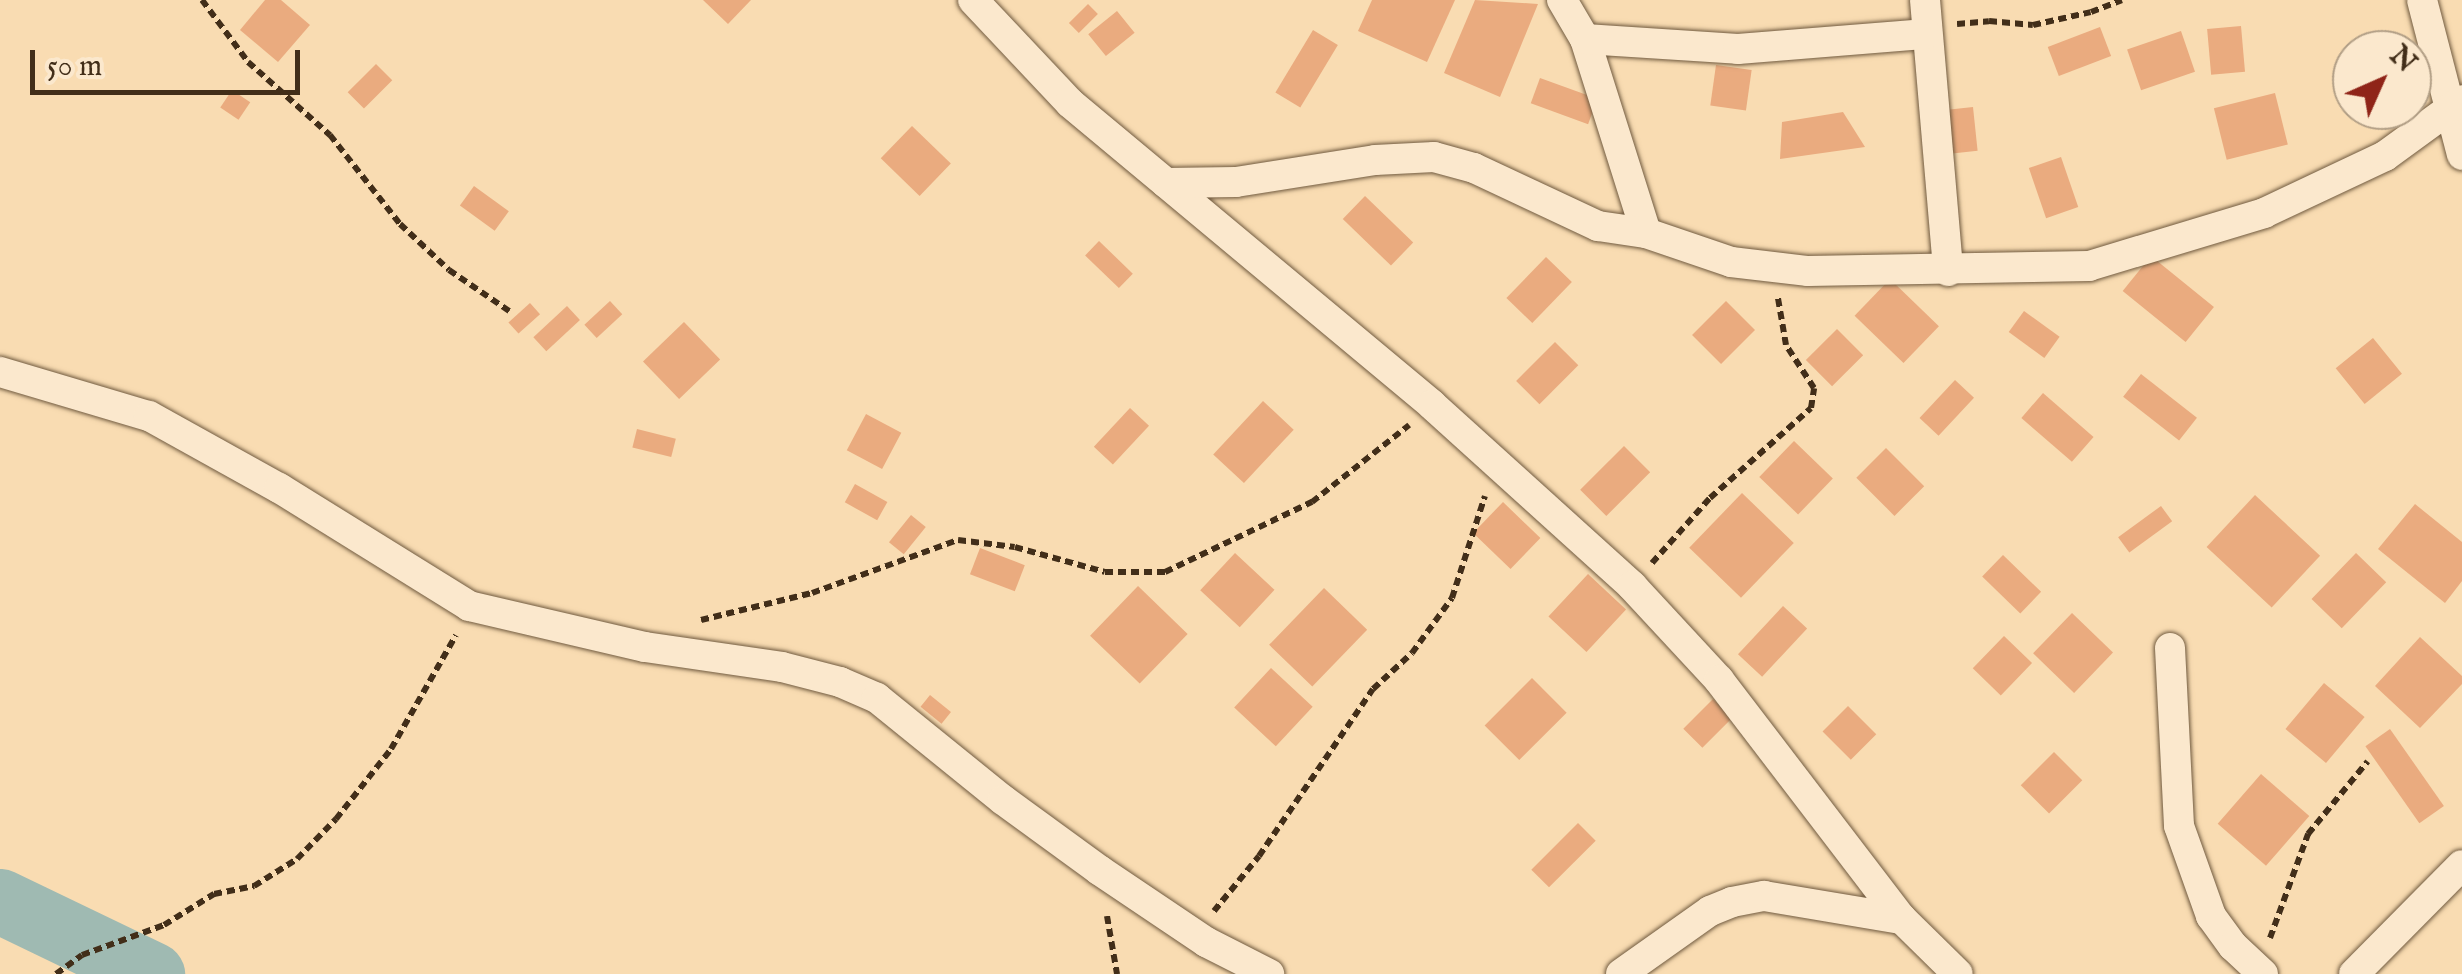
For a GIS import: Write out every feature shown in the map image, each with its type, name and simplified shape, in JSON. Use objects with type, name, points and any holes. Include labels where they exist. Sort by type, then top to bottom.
[{"type":"street","points":[[973,0],[1070,103],[1432,405],[1632,586],[1719,680],[1902,918],[1958,974]]},
{"type":"street","points":[[1562,0],[1586,39],[1646,233]]},
{"type":"street","points":[[2422,0],[2455,106],[2462,155]]},
{"type":"street","points":[[1586,39],[1738,49],[1926,21],[1948,272]]},
{"type":"street","points":[[1166,183],[1236,182],[1375,160],[1434,157],[1474,168],[1598,226],[1646,233],[1731,262],[1948,272],[2088,266],[2222,229],[2385,156],[2455,106]]},
{"type":"street","points":[[0,372],[149,416],[279,488],[469,606],[644,647],[766,664],[840,682],[877,698],[1003,800],[1100,870],[1191,932],[1269,974]]},
{"type":"street","points":[[2170,648],[2179,826],[2211,916],[2233,946],[2266,960]]},
{"type":"street","points":[[2354,974],[2462,865]]},
{"type":"street","points":[[1621,974],[1710,911],[1732,902],[1764,896],[1902,918]]},
{"type":"path","points":[[202,0],[248,62],[330,135],[400,224],[450,270],[509,311]]},
{"type":"path","points":[[1926,21],[2033,25],[2091,12],[2122,0]]},
{"type":"path","points":[[1632,586],[1710,498],[1810,408],[1814,388],[1786,346],[1780,328],[1780,267]]},
{"type":"path","points":[[692,624],[812,593],[958,540],[1014,547],[1106,572],[1165,572],[1312,502],[1432,405]]},
{"type":"path","points":[[1191,932],[1226,901],[1373,689],[1412,653],[1452,598],[1465,547],[1497,464]]},
{"type":"path","points":[[56,974],[82,956],[164,925],[214,894],[254,886],[297,859],[336,819],[391,749],[438,674],[469,606]]},
{"type":"path","points":[[2266,960],[2280,899],[2308,834],[2368,760]]},
{"type":"path","points":[[1100,870],[1117,974]]},
{"type":"building","points":[[265,0],[281,0],[310,25],[278,62],[240,30]]},
{"type":"building","points":[[703,0],[751,0],[728,24]]},
{"type":"building","points":[[1372,0],[1455,0],[1427,62],[1358,31]]},
{"type":"building","points":[[1475,0],[1538,4],[1500,97],[1444,73]]},
{"type":"building","points":[[1088,4],[1098,14],[1079,33],[1069,23]]},
{"type":"building","points":[[1117,11],[1135,33],[1106,56],[1088,34]]},
{"type":"building","points":[[2241,26],[2245,72],[2211,75],[2207,29]]},
{"type":"building","points":[[2100,27],[2111,56],[2059,76],[2048,47]]},
{"type":"building","points":[[1313,30],[1338,45],[1300,108],[1275,93]]},
{"type":"building","points":[[2181,31],[2195,72],[2141,90],[2127,50]]},
{"type":"building","points":[[376,64],[392,80],[364,109],[348,92]]},
{"type":"building","points":[[1716,65],[1752,70],[1746,111],[1710,106]]},
{"type":"building","points":[[1540,78],[1597,99],[1588,124],[1531,103]]},
{"type":"building","points":[[232,90],[250,102],[238,120],[220,107]]},
{"type":"building","points":[[2275,93],[2288,144],[2227,160],[2214,108]]},
{"type":"building","points":[[1973,107],[1978,151],[1948,154],[1943,110]]},
{"type":"building","points":[[1843,112],[1865,147],[1780,159],[1782,122]]},
{"type":"building","points":[[912,126],[951,164],[920,196],[881,158]]},
{"type":"building","points":[[2061,157],[2078,207],[2046,218],[2029,168]]},
{"type":"building","points":[[474,186],[509,211],[495,231],[460,205]]},
{"type":"building","points":[[1365,196],[1413,243],[1391,266],[1343,219]]},
{"type":"building","points":[[1099,241],[1133,274],[1119,288],[1085,255]]},
{"type":"building","points":[[2151,256],[2214,307],[2186,342],[2123,291]]},
{"type":"building","points":[[1546,257],[1572,282],[1532,323],[1506,298]]},
{"type":"building","points":[[1890,279],[1939,326],[1903,363],[1855,316]]},
{"type":"building","points":[[610,301],[622,314],[597,338],[584,325]]},
{"type":"building","points":[[1726,301],[1755,330],[1721,364],[1692,335]]},
{"type":"building","points":[[530,303],[540,314],[518,334],[508,322]]},
{"type":"building","points":[[567,306],[580,320],[546,351],[533,337]]},
{"type":"building","points":[[2024,311],[2060,337],[2044,358],[2009,332]]},
{"type":"building","points":[[684,322],[720,359],[679,399],[643,362]]},
{"type":"building","points":[[1837,329],[1863,355],[1832,386],[1806,360]]},
{"type":"building","points":[[2373,338],[2402,374],[2365,404],[2336,368]]},
{"type":"building","points":[[1555,342],[1578,365],[1539,404],[1516,381]]},
{"type":"building","points":[[2141,374],[2197,418],[2179,441],[2123,397]]},
{"type":"building","points":[[1955,380],[1974,398],[1939,436],[1920,418]]},
{"type":"building","points":[[2043,393],[2094,437],[2072,462],[2021,418]]},
{"type":"building","points":[[1263,401],[1294,430],[1244,483],[1213,454]]},
{"type":"building","points":[[1130,408],[1149,426],[1113,464],[1094,447]]},
{"type":"building","points":[[866,414],[901,433],[882,469],[847,450]]},
{"type":"building","points":[[637,429],[676,439],[671,457],[632,447]]},
{"type":"building","points":[[1794,441],[1833,479],[1798,514],[1759,477]]},
{"type":"building","points":[[1624,446],[1650,472],[1606,516],[1580,490]]},
{"type":"building","points":[[1886,448],[1924,486],[1894,516],[1856,478]]},
{"type":"building","points":[[855,484],[887,502],[877,520],[845,502]]},
{"type":"building","points":[[1742,493],[1794,543],[1741,598],[1689,548]]},
{"type":"building","points":[[2255,495],[2320,556],[2272,608],[2207,547]]},
{"type":"building","points":[[1503,502],[1540,538],[1511,569],[1473,533]]},
{"type":"building","points":[[2415,504],[2462,542],[2462,581],[2445,603],[2378,549]]},
{"type":"building","points":[[2161,506],[2172,521],[2129,553],[2118,537]]},
{"type":"building","points":[[911,515],[926,527],[904,554],[889,542]]},
{"type":"building","points":[[980,548],[1025,565],[1015,591],[970,574]]},
{"type":"building","points":[[1235,553],[1274,590],[1240,627],[1200,590]]},
{"type":"building","points":[[2356,553],[2386,582],[2342,628],[2312,599]]},
{"type":"building","points":[[2003,555],[2041,592],[2020,613],[1982,577]]},
{"type":"building","points":[[1588,574],[1626,609],[1586,652],[1548,616]]},
{"type":"building","points":[[1138,586],[1188,634],[1140,684],[1090,636]]},
{"type":"building","points":[[1324,588],[1367,630],[1312,687],[1269,645]]},
{"type":"building","points":[[1783,606],[1807,629],[1762,677],[1738,654]]},
{"type":"building","points":[[2072,613],[2113,653],[2074,693],[2033,653]]},
{"type":"building","points":[[2004,636],[2032,663],[2001,695],[1973,668]]},
{"type":"building","points":[[2420,637],[2462,676],[2462,684],[2420,728],[2375,686]]},
{"type":"building","points":[[1271,668],[1313,707],[1276,746],[1234,707]]},
{"type":"building","points":[[1532,678],[1567,713],[1519,760],[1485,725]]},
{"type":"building","points":[[2324,683],[2365,717],[2326,763],[2285,729]]},
{"type":"building","points":[[930,695],[951,712],[942,724],[921,707]]},
{"type":"building","points":[[1713,699],[1732,718],[1702,748],[1683,729]]},
{"type":"building","points":[[1848,706],[1876,734],[1851,760],[1823,731]]},
{"type":"building","points":[[2390,729],[2444,806],[2419,823],[2365,746]]},
{"type":"building","points":[[2054,752],[2082,780],[2049,814],[2021,785]]},
{"type":"building","points":[[2261,774],[2309,816],[2266,866],[2218,824]]},
{"type":"building","points":[[1578,823],[1596,841],[1549,887],[1531,870]]},
{"type":"waterway","points":[[0,901],[152,974]]}]
